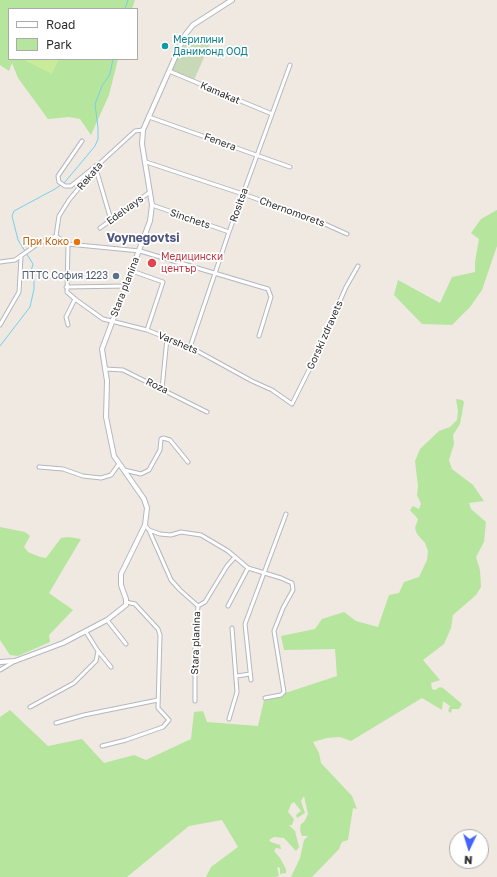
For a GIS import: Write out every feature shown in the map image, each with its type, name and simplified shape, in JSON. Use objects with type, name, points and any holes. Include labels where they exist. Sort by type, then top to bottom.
[{"type":"street","name":"Stara planina","points":[[195,701],[195,644],[198,606],[171,580],[149,530],[145,525],[147,508],[144,499],[114,456],[106,417],[107,381],[102,352],[150,221],[152,205],[142,144],[143,130],[185,35],[193,25],[232,0]]},
{"type":"street","name":"Rositsa","points":[[190,347],[229,232],[290,65]]},
{"type":"street","name":"Kamakat","points":[[169,71],[272,114]]},
{"type":"street","name":"Fenera","points":[[149,117],[290,167]]},
{"type":"street","name":"Rekata","points":[[56,236],[57,220],[64,208],[96,169],[98,164],[135,131],[143,130]]},
{"type":"street","points":[[82,141],[58,176],[59,182],[62,185],[70,186],[98,164]]},
{"type":"street","name":"Chernomorets","points":[[146,162],[316,220],[347,234]]},
{"type":"street","points":[[96,169],[111,220]]},
{"type":"street","name":"Edelvays","points":[[100,228],[150,192]]},
{"type":"street","name":"Sinchets","points":[[152,205],[229,232]]},
{"type":"street","points":[[0,262],[9,262],[21,257],[39,243],[56,236],[68,244],[140,251],[268,289],[271,297],[259,336]]},
{"type":"street","points":[[68,244],[66,287],[126,286]]},
{"type":"street","points":[[0,325],[19,292],[21,257]]},
{"type":"street","name":"Gorski zdravets","points":[[292,404],[315,358],[346,287],[358,266]]},
{"type":"street","points":[[132,271],[163,282],[147,330]]},
{"type":"street","name":"Varshets","points":[[66,287],[67,293],[100,317],[112,322],[147,330],[190,347],[252,381],[272,390],[292,404]]},
{"type":"street","points":[[68,325],[66,317],[75,299]]},
{"type":"street","points":[[162,389],[167,338]]},
{"type":"street","name":"Roza","points":[[105,369],[123,370],[207,412]]},
{"type":"street","points":[[124,470],[141,474],[149,470],[160,450],[161,439],[163,438],[170,440],[188,462]]},
{"type":"street","points":[[39,467],[63,469],[83,476],[101,478],[111,475],[119,464]]},
{"type":"street","points":[[251,680],[245,624],[286,514]]},
{"type":"street","points":[[0,662],[14,661],[48,650],[86,632],[124,608],[126,602],[121,585],[121,574],[145,525]]},
{"type":"street","points":[[149,530],[166,535],[181,532],[201,535],[235,557],[248,568],[263,574],[281,578],[294,586],[274,630],[284,692],[281,695],[265,698]]},
{"type":"street","points":[[198,606],[205,602],[227,566],[235,557]]},
{"type":"street","points":[[228,606],[248,568]]},
{"type":"street","points":[[102,746],[141,735],[166,725],[168,718],[158,709],[160,635],[158,629],[135,604],[126,602]]},
{"type":"street","points":[[106,620],[126,644]]},
{"type":"street","points":[[229,719],[237,692],[237,676],[232,628]]},
{"type":"street","points":[[86,632],[98,651],[111,666]]},
{"type":"street","points":[[30,708],[74,683],[96,662],[98,651]]},
{"type":"street","points":[[0,670],[14,661]]},
{"type":"street","points":[[237,676],[250,674]]},
{"type":"street","points":[[56,723],[84,715],[158,700]]},
{"type":"green space","points":[[0,0],[135,0],[132,8],[8,8],[8,60],[118,60],[109,95],[91,135],[80,119],[69,117],[48,119],[18,78],[12,63],[9,71],[0,65]]},
{"type":"green space","points":[[188,35],[210,44],[194,80],[172,71]]},
{"type":"green space","points":[[24,60],[59,60],[52,74]]},
{"type":"green space","points":[[497,210],[497,246],[482,290],[470,307],[452,325],[422,324],[394,295],[398,280],[440,303],[452,277],[475,272],[475,262],[479,239],[471,233],[481,219]]},
{"type":"green space","points":[[456,399],[464,402],[460,424],[453,435],[454,444],[449,460],[452,469],[473,485],[484,501],[469,503],[471,509],[486,522],[484,542],[476,557],[480,570],[481,587],[476,595],[453,615],[451,628],[444,644],[423,660],[440,680],[431,683],[432,689],[435,690],[440,687],[443,688],[462,704],[459,709],[452,709],[451,713],[448,711],[450,706],[443,701],[442,710],[422,698],[351,741],[340,737],[327,738],[313,742],[319,753],[321,763],[352,796],[357,809],[353,808],[348,840],[342,842],[339,849],[312,877],[291,877],[300,858],[304,840],[308,836],[302,836],[300,830],[301,824],[304,822],[308,814],[304,796],[301,801],[305,813],[297,818],[296,815],[301,811],[294,802],[291,804],[288,812],[294,819],[292,825],[289,825],[295,831],[299,847],[296,851],[284,838],[274,837],[269,840],[280,845],[281,849],[276,848],[274,851],[286,869],[286,873],[280,874],[280,868],[277,867],[279,876],[206,877],[211,867],[238,847],[222,820],[189,826],[127,877],[0,877],[0,717],[10,710],[48,746],[82,739],[104,763],[134,755],[146,760],[191,739],[194,712],[203,711],[207,722],[258,726],[264,700],[337,676],[335,649],[284,650],[281,636],[315,629],[322,619],[344,612],[356,621],[378,627],[389,595],[399,593],[404,582],[419,577],[427,560],[428,551],[425,543],[417,534],[415,528],[418,519],[410,510],[413,506],[419,509],[421,504],[417,495],[418,486],[415,461],[420,449],[439,431],[450,427],[457,420],[458,411]]},
{"type":"green space","points":[[0,527],[25,532],[30,536],[24,547],[28,552],[46,558],[61,538],[68,537],[81,539],[49,593],[73,610],[49,635],[50,642],[18,656],[10,655],[0,640]]},
{"type":"waterway","points":[[125,8],[128,0]]},
{"type":"waterway","points":[[0,346],[30,307],[34,289],[34,281],[30,275],[33,264],[18,240],[12,216],[14,211],[65,182],[95,146],[98,139],[95,104],[102,86],[110,74],[113,60]]},
{"type":"place","name":"Мерилини Данимонд ООД","points":[[165,46]]},
{"type":"place","name":"При Коко","points":[[77,242]]},
{"type":"place","name":"Медицински център","points":[[152,263]]},
{"type":"place","name":"ПТТС София 1223","points":[[116,276]]},
{"type":"district","name":"Voynegovtsi","points":[[143,238]]}]
